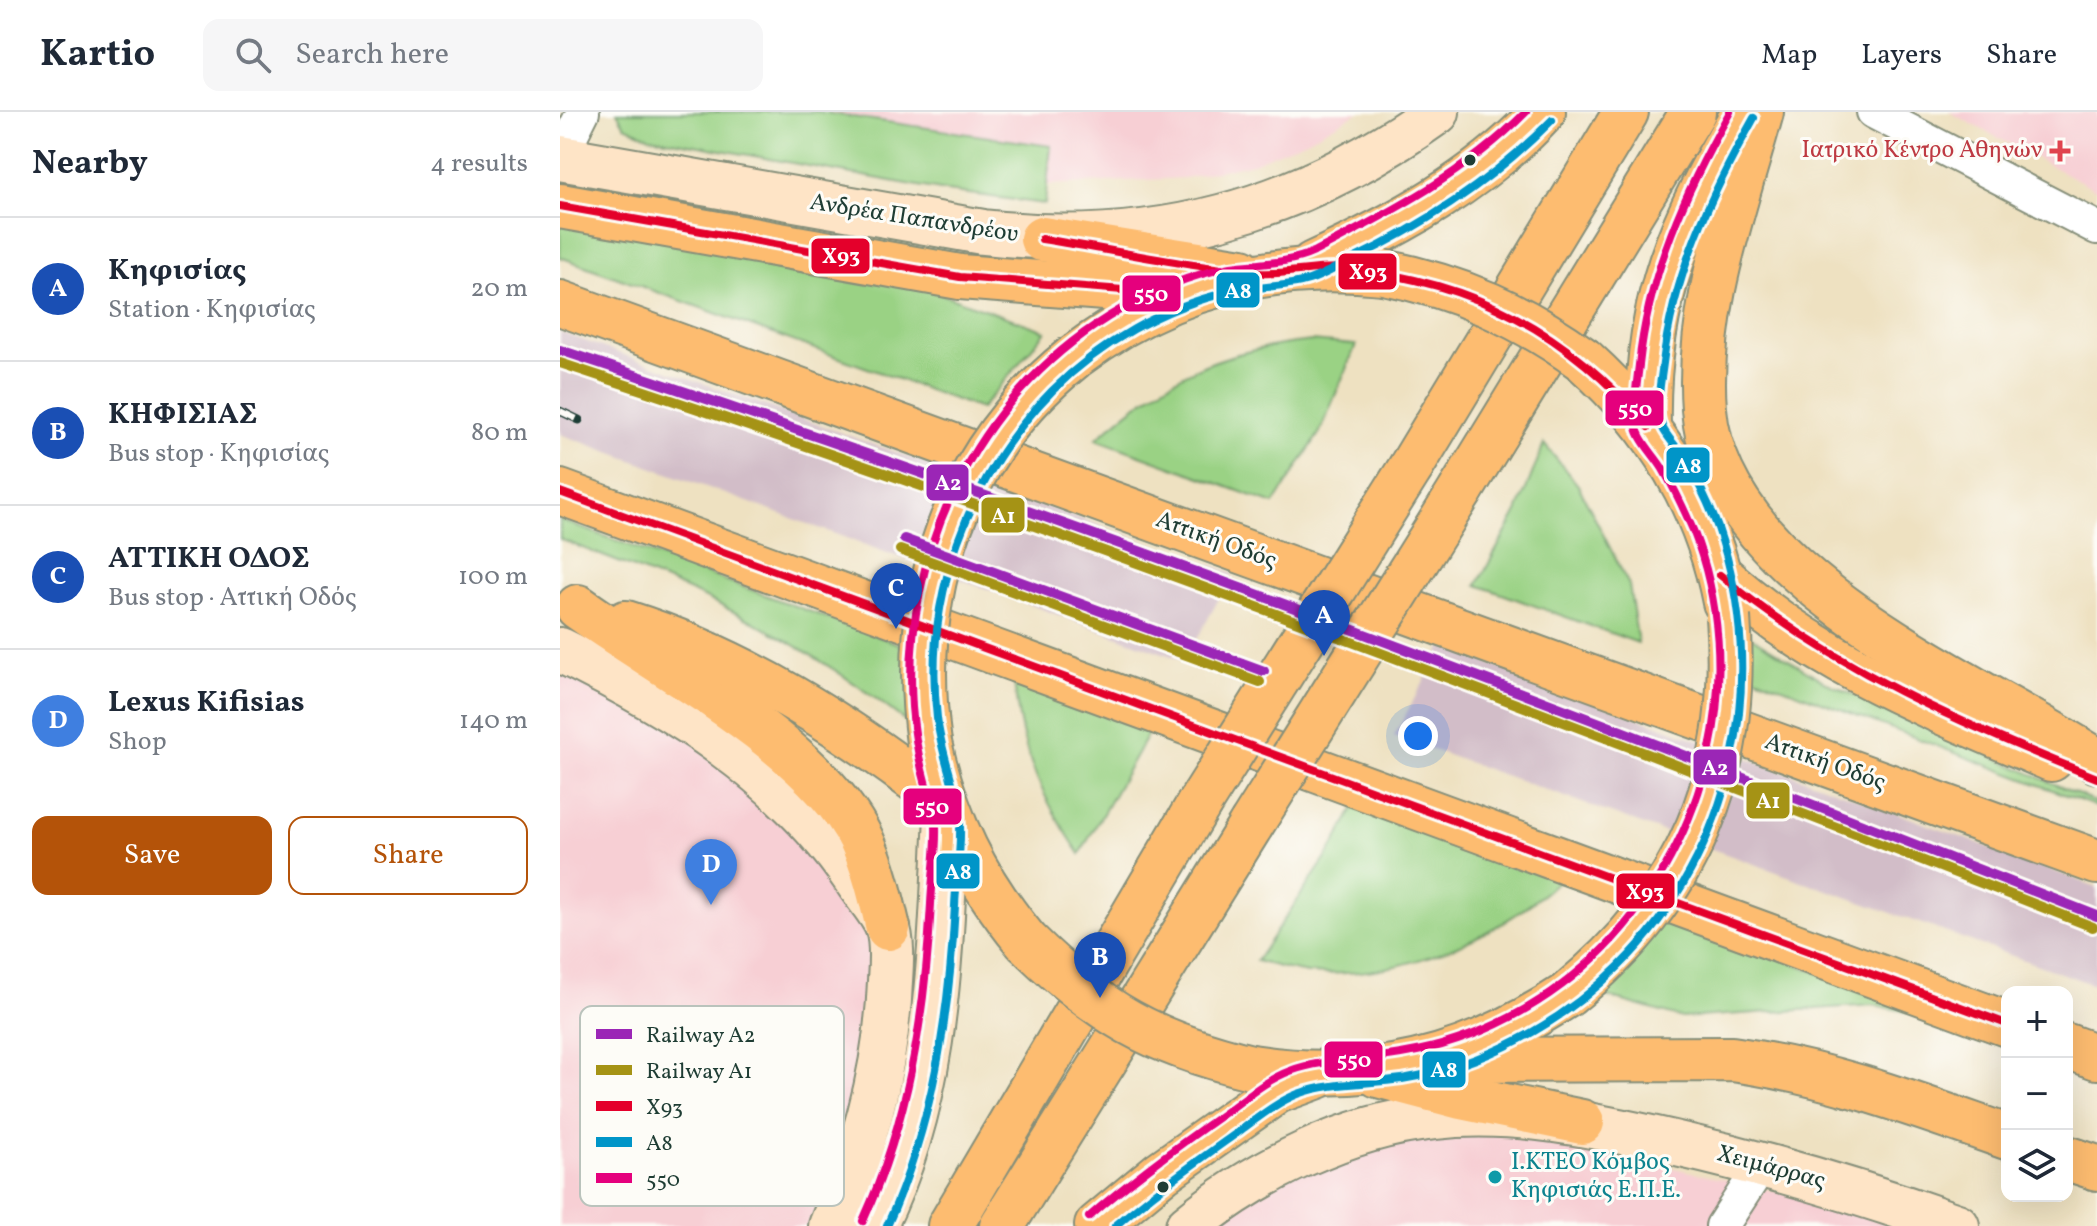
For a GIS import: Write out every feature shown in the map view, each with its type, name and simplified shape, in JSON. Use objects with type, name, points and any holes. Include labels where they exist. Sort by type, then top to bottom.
[{"type":"main road","points":[[1304,269],[1425,207],[1483,167],[1543,112]]},
{"type":"main road","points":[[950,1226],[1199,804],[1411,467],[1626,112]]},
{"type":"main road","points":[[1002,1226],[1693,112]]},
{"type":"main road","points":[[1639,416],[1662,285],[1683,224],[1744,112]]},
{"type":"main road","points":[[1761,112],[1716,281],[1704,393],[1712,453],[1737,501],[1776,552],[1833,600],[2097,761]]},
{"type":"main road","points":[[560,206],[960,277],[1183,294]]},
{"type":"main road","points":[[1042,239],[1261,273]]},
{"type":"main road","points":[[1347,268],[1432,282],[1512,313],[1584,360],[1639,416],[1691,494],[1723,592],[1730,703],[1714,788],[1697,834],[1658,903],[1601,968],[1567,995],[1493,1038],[1429,1060],[1368,1072],[1325,1074],[1251,1067],[1168,1042],[1112,1013],[1053,968],[1026,941],[983,883],[942,798],[924,706],[924,632],[932,583],[950,523],[965,489],[1005,426],[1056,371],[1095,341],[1149,309],[1183,294],[1261,273],[1304,269],[1347,268]]},
{"type":"main road","name":"Αττική Οδός","points":[[560,303],[2097,862]]},
{"type":"main road","points":[[560,492],[2001,1022]]},
{"type":"main road","points":[[1723,592],[1853,671],[2097,778]]},
{"type":"main road","points":[[569,603],[690,645],[755,676],[832,721],[942,798]]},
{"type":"main road","points":[[569,603],[778,744],[813,775],[843,810],[861,840],[888,928]]},
{"type":"main road","points":[[2073,1048],[2097,1057]]},
{"type":"main road","points":[[1429,1060],[1732,1059],[1769,1064],[1866,1088],[2001,1135]]},
{"type":"main road","points":[[1368,1072],[1461,1097],[1582,1122]]},
{"type":"main road","points":[[1097,1226],[1162,1172],[1286,1085],[1325,1074]]},
{"type":"main road","points":[[2073,1160],[2097,1168]]},
{"type":"street","points":[[560,158],[583,112]]},
{"type":"street","name":"Ανδρέα Παπανδρέου","points":[[560,158],[967,230],[1042,239],[1142,234],[1252,210],[1335,174],[1437,112]]},
{"type":"street","points":[[1873,112],[2097,228]]},
{"type":"street","points":[[560,650],[643,694],[752,763],[822,832],[888,928],[888,1024],[879,1082],[865,1137],[844,1192]]},
{"type":"street","points":[[874,1226],[908,1146],[923,1089],[938,972],[942,798]]},
{"type":"street","name":"Χειμάρρας","points":[[1188,1226],[1235,1192],[1335,1141],[1378,1126],[1434,1117],[1484,1114],[1582,1122],[1763,1163],[1957,1226]]},
{"type":"street","points":[[1722,1226],[1763,1163]]},
{"type":"street","points":[[831,1226],[839,1206]]},
{"type":"shaded area","points":[[819,112],[1359,112],[1307,140],[1253,163],[1185,178],[1047,185],[1050,146]]},
{"type":"shaded area","name":"Ιατρικό Κέντρο Αθηνών","points":[[1949,112],[2097,112],[2097,190]]},
{"type":"shaded area","points":[[560,332],[1233,573],[1185,661],[560,434]]},
{"type":"shaded area","points":[[1443,646],[2097,887],[2097,986],[1394,736]]},
{"type":"shaded area","points":[[560,652],[682,722],[846,871],[874,961],[875,1042],[844,1133],[844,1006],[580,1006],[580,1206],[819,1206],[812,1226],[560,1226]]},
{"type":"shaded area","name":"Ι.ΚΤΕΟ Κόμβος Κηφισιάς Ε.Π.Ε.","points":[[1444,1130],[1539,1137],[1822,1202],[1894,1226],[1209,1226],[1282,1178]]},
{"type":"green space","points":[[617,112],[819,112],[1051,146],[1045,204],[946,191],[650,137],[625,126]]},
{"type":"green space","points":[[560,223],[890,276],[1046,331],[981,409],[560,257]]},
{"type":"green space","points":[[1312,341],[1356,345],[1320,432],[1274,504],[1096,439],[1147,398],[1195,369],[1248,351]]},
{"type":"green space","points":[[1544,444],[1578,485],[1629,585],[1638,643],[1477,585],[1517,512]]},
{"type":"green space","points":[[560,520],[918,651],[921,734],[847,678],[769,630],[695,593],[560,539]]},
{"type":"green space","points":[[1732,625],[1827,683],[2097,803],[2097,807],[1735,669]]},
{"type":"green space","points":[[1014,680],[1149,732],[1080,854],[1034,772],[1021,729]]},
{"type":"green space","points":[[1356,805],[1560,879],[1507,920],[1445,951],[1412,962],[1343,973],[1309,973],[1256,961],[1330,852]]},
{"type":"green space","points":[[1658,913],[2001,1041],[2001,1045],[1914,1013],[1874,1005],[1682,1018],[1588,991]]},
{"type":"railway","points":[[560,354],[600,363]]},
{"type":"railway","points":[[560,411],[579,420]]},
{"type":"rail line","name":"A2","points":[[560,350],[948,482],[1333,622],[2097,916]]},
{"type":"rail line","name":"A1","points":[[560,363],[947,495],[1331,634],[2093,927]]},
{"type":"rail line","name":"A2","points":[[904,539],[1264,671]]},
{"type":"rail line","name":"A1","points":[[900,550],[1260,682]]},
{"type":"transit line","name":"550","points":[[863,1221],[879,1183],[903,1105],[919,1026],[928,945],[936,826],[919,756],[912,707],[912,649],[920,592],[935,537],[956,485],[985,436],[1020,391],[1061,351],[1108,317],[1183,280],[1231,267],[1284,261],[1314,252],[1452,173],[1526,112]]},
{"type":"transit line","name":"550","points":[[1089,1217],[1173,1150],[1281,1075],[1317,1064],[1429,1048],[1484,1030],[1536,1003],[1604,948],[1641,905],[1670,857],[1694,806],[1709,752],[1717,696],[1718,640],[1710,584],[1693,530],[1667,476],[1638,432],[1635,398],[1644,331],[1660,265],[1698,172],[1730,112]]},
{"type":"transit line","name":"A8","points":[[1115,1226],[1193,1165],[1290,1097],[1323,1087],[1432,1073],[1491,1053],[1546,1024],[1619,966],[1658,921],[1690,871],[1715,817],[1731,761],[1740,703],[1741,645],[1733,586],[1718,528],[1682,454],[1662,427],[1659,396],[1668,330],[1685,266],[1709,206],[1754,118]]},
{"type":"transit line","name":"A8","points":[[887,1226],[903,1188],[927,1109],[943,1029],[952,947],[960,826],[937,718],[934,673],[937,628],[945,584],[958,542],[975,501],[997,462],[1022,425],[1052,391],[1091,357],[1134,329],[1204,299],[1239,290],[1299,283],[1327,273],[1434,215],[1507,162],[1552,120]]},
{"type":"transit line","name":"X93","points":[[560,206],[960,277],[1123,290]]},
{"type":"transit line","name":"X93","points":[[1042,239],[1232,270],[1270,273],[1339,268],[1437,286],[1515,317],[1551,339],[1617,393],[1648,427]]},
{"type":"transit line","name":"X93","points":[[560,492],[2001,1022]]},
{"type":"transit line","name":"X93","points":[[1720,575],[1808,639],[1900,692],[1997,737],[2097,778]]},
{"type":"place","name":"Ιατρικό Κέντρο Αθηνών","points":[[2060,151]]},
{"type":"place","name":"ΑΤΤΙΚΗ ΟΔΟΣ","points":[[896,629]]},
{"type":"place","name":"Κηφισίας","points":[[1324,656]]},
{"type":"place","name":"Lexus Kifisias","points":[[711,905]]},
{"type":"place","name":"ΚΗΦΙΣΙΑΣ","points":[[1100,998]]},
{"type":"place","name":"Ι.ΚΤΕΟ Κόμβος Κηφισιάς Ε.Π.Ε.","points":[[1495,1177]]}]
